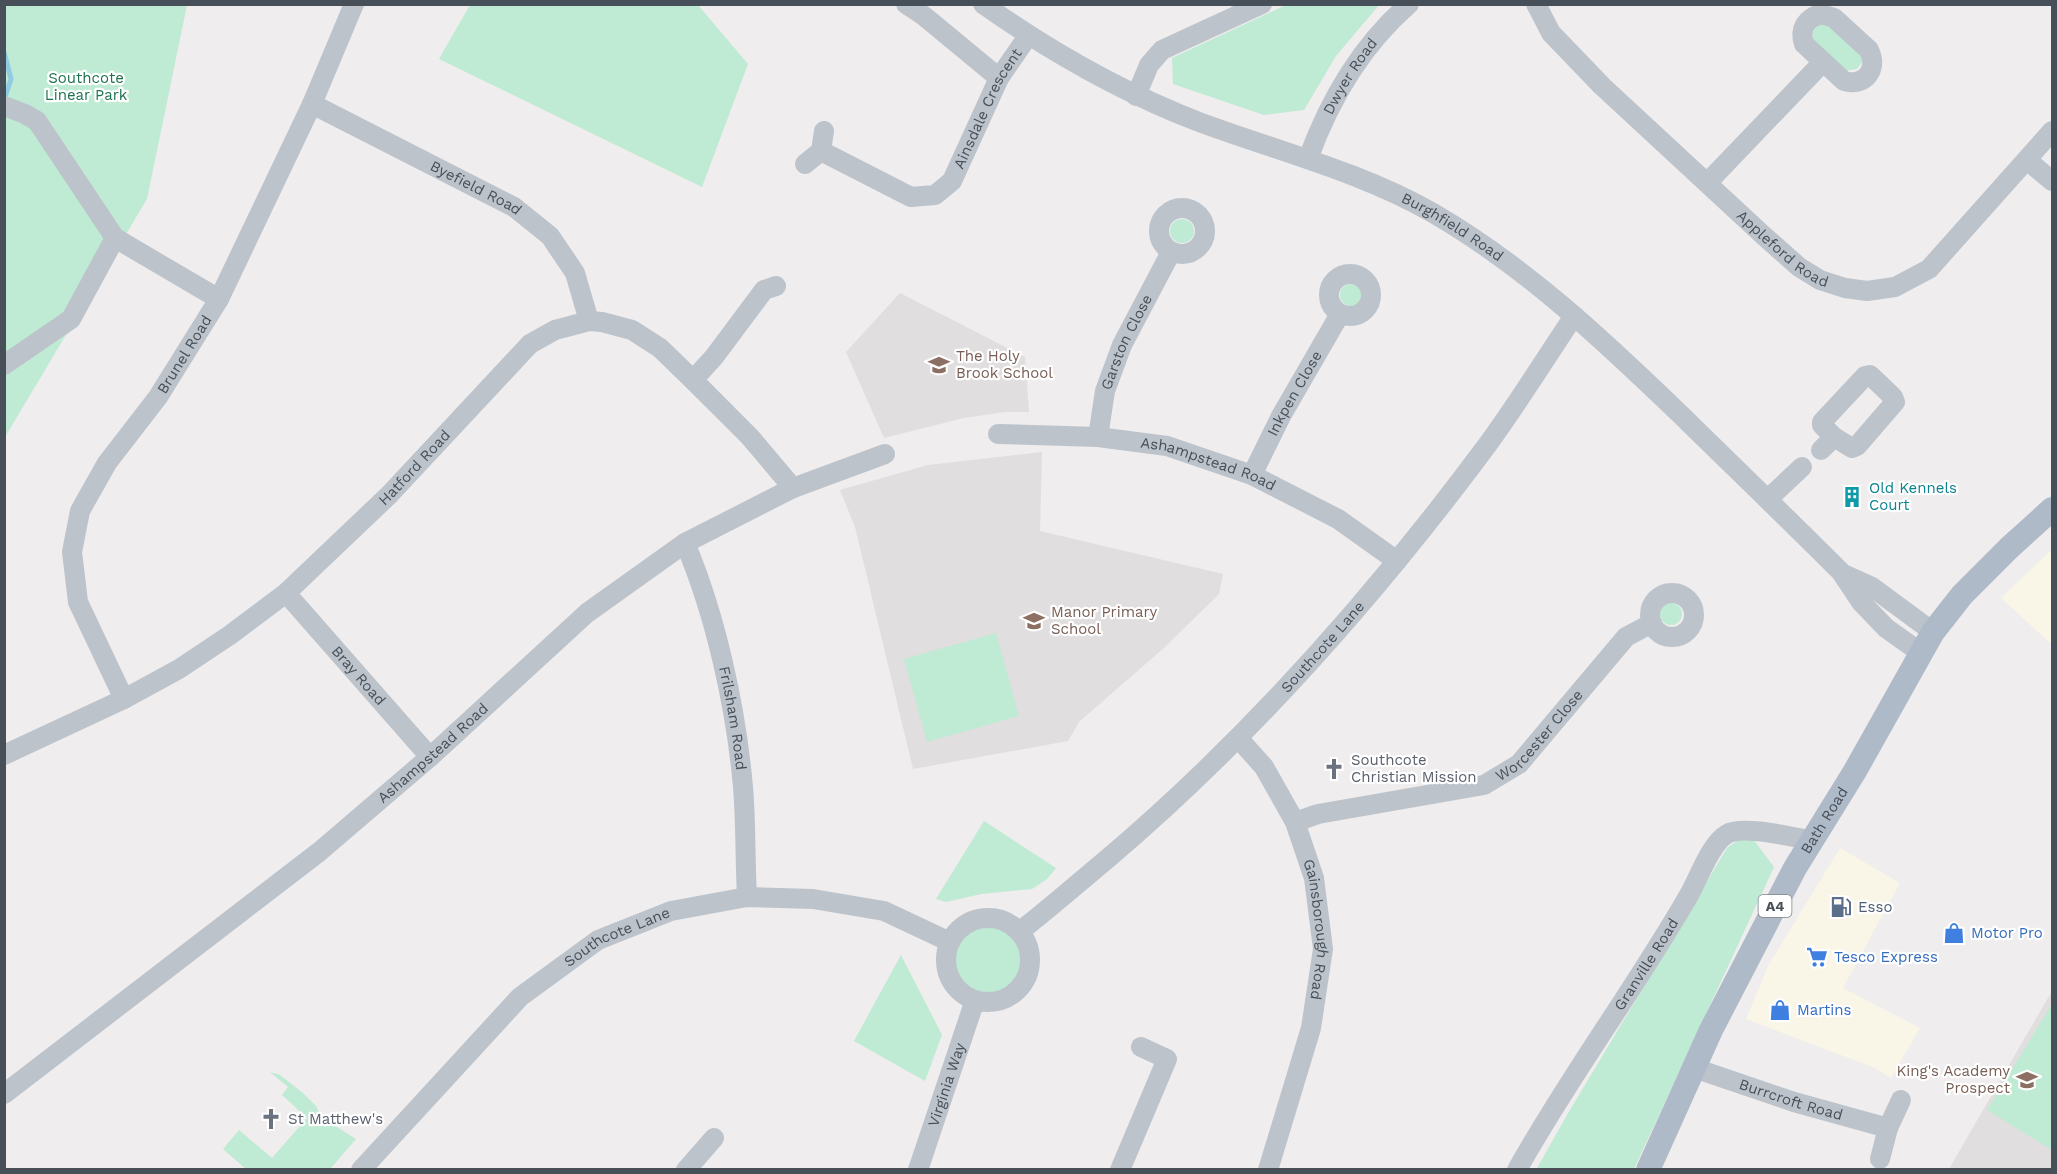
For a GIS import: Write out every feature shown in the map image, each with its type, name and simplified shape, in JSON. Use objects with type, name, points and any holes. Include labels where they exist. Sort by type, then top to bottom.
[{"type":"main road","name":"Bath Road","points":[[1648,1170],[1694,1068],[1795,868],[1855,771],[1921,653],[1934,632],[1971,586],[2052,509]]},
{"type":"street","name":"Brunel Road","points":[[124,699],[78,602],[72,552],[80,511],[107,463],[158,397],[219,299],[312,104],[354,4]]},
{"type":"street","points":[[906,4],[924,16],[999,78]]},
{"type":"street","name":"Burghfield Road","points":[[983,4],[1028,36],[1081,68],[1136,96],[1200,122],[1308,159],[1389,191],[1431,213],[1505,260],[1605,341],[1841,572],[1861,602],[1886,628],[1921,653]]},
{"type":"street","points":[[1136,96],[1149,65],[1162,50],[1262,4]]},
{"type":"street","name":"Dwyer Road","points":[[1308,159],[1317,131],[1343,83],[1392,19],[1409,4]]},
{"type":"street","name":"Appleford Road","points":[[1536,4],[1551,33],[1602,86],[1799,267],[1828,283],[1845,288],[1867,291],[1895,287],[1929,269],[2052,131]]},
{"type":"street","name":"Ainsdale Crescent","points":[[821,151],[911,197],[935,195],[952,181],[999,78],[1028,36]]},
{"type":"street","points":[[1708,182],[1822,62]]},
{"type":"street","name":"Byefield Road","points":[[312,104],[514,207],[550,236],[575,273],[589,321]]},
{"type":"street","points":[[4,106],[37,121],[115,238],[219,299]]},
{"type":"street","points":[[806,164],[821,151],[824,131]]},
{"type":"street","points":[[2027,160],[2052,181]]},
{"type":"street","points":[[4,365],[71,320],[115,238]]},
{"type":"street","name":"Garston Close","points":[[1098,437],[1105,391],[1122,345],[1171,252]]},
{"type":"street","points":[[693,380],[714,357],[764,290],[776,286]]},
{"type":"street","name":"Inkpen Close","points":[[1252,475],[1281,416],[1340,314]]},
{"type":"street","name":"Southcote Lane","points":[[1019,932],[1143,828],[1238,738],[1377,587],[1489,442],[1574,316]]},
{"type":"street","name":"Hatford Road","points":[[4,755],[124,699],[179,669],[230,635],[286,593],[389,495],[530,344],[555,330],[589,321],[602,322],[632,330],[660,348],[750,437],[793,488]]},
{"type":"street","name":"Ashampstead Road","points":[[998,434],[1098,437],[1167,446],[1252,475],[1338,519],[1397,561]]},
{"type":"street","name":"Ashampstead Road","points":[[4,1094],[319,852],[430,757],[587,613],[685,543],[793,488],[885,454]]},
{"type":"street","points":[[1767,499],[1802,467]]},
{"type":"street","name":"Frilsham Road","points":[[685,543],[700,578],[732,703],[743,788],[747,897]]},
{"type":"street","name":"Burghfield Road","points":[[1841,572],[1872,587],[1934,632]]},
{"type":"street","name":"Bray Road","points":[[286,593],[430,757]]},
{"type":"street","name":"Worcester Close","points":[[1294,822],[1318,814],[1484,785],[1519,764],[1626,637],[1652,623]]},
{"type":"street","name":"Gainsborough Road","points":[[1238,738],[1264,767],[1294,822],[1314,878],[1323,949],[1311,1028],[1268,1170]]},
{"type":"street","name":"Granville Road","points":[[1517,1170],[1548,1114],[1655,952],[1718,840],[1730,832],[1742,831],[1786,835],[1812,841]]},
{"type":"street","name":"Southcote Lane","points":[[360,1170],[520,997],[598,940],[671,911],[747,897],[813,899],[884,911],[950,942]]},
{"type":"street","points":[[994,919],[1008,923],[1019,932],[1026,944],[1030,959],[1028,974],[1014,993],[1003,1000],[989,1003],[965,996],[956,988],[946,969],[946,954],[950,942],[958,930],[969,922],[994,919]]},
{"type":"street","name":"Virginia Way","points":[[918,1170],[975,1000]]},
{"type":"street","points":[[1119,1170],[1167,1059],[1142,1047]]},
{"type":"street","name":"Burrcroft Road","points":[[1694,1068],[1794,1102],[1888,1128]]},
{"type":"street","points":[[1880,1158],[1888,1128],[1901,1100]]},
{"type":"street","points":[[686,1170],[714,1138]]},
{"type":"shaded area","name":"The Holy Brook School","points":[[900,293],[1025,357],[1029,412],[1005,412],[964,418],[884,438],[846,352]]},
{"type":"shaded area","name":"Manor Primary School","points":[[1042,452],[1040,531],[1223,574],[1219,594],[1165,647],[1079,722],[1068,741],[913,769],[855,527],[840,490],[928,465]]},
{"type":"shaded area","points":[[2052,549],[2052,643],[2051,644],[2001,598]]},
{"type":"shaded area","points":[[1840,848],[1900,883],[1843,988],[1920,1028],[1891,1078],[1875,1068],[1746,1019],[1768,966]]},
{"type":"shaded area","name":"King's Academy Prospect","points":[[2052,991],[2052,1169],[1949,1169]]},
{"type":"green space","points":[[1288,4],[1379,5],[1336,56],[1304,110],[1264,115],[1173,84],[1172,58]]},
{"type":"green space","name":"Southcote Linear Park","points":[[5,5],[187,5],[147,199],[5,437]]},
{"type":"green space","points":[[470,5],[698,5],[748,64],[702,187],[439,59]]},
{"type":"green space","points":[[1827,22],[1860,48],[1863,61],[1857,69],[1844,71],[1812,40],[1815,28]]},
{"type":"green space","points":[[1182,219],[1190,223],[1194,231],[1190,239],[1182,243],[1174,239],[1170,231],[1174,223]]},
{"type":"green space","points":[[1351,284],[1359,287],[1362,295],[1359,303],[1351,306],[1343,303],[1340,295],[1343,287]]},
{"type":"green space","points":[[1671,603],[1679,606],[1682,614],[1679,622],[1671,625],[1663,622],[1660,614],[1663,606]]},
{"type":"green space","points":[[996,633],[1019,716],[927,742],[904,659]]},
{"type":"green space","points":[[984,821],[1056,868],[1047,879],[1032,889],[981,894],[946,902],[936,899]]},
{"type":"green space","points":[[1741,838],[1753,839],[1774,867],[1634,1169],[1536,1170],[1727,848]]},
{"type":"green space","points":[[987,926],[1000,928],[1011,936],[1019,947],[1021,960],[1019,973],[1011,984],[1000,992],[987,994],[974,992],[963,984],[955,973],[953,960],[955,947],[963,936],[974,928]]},
{"type":"green space","points":[[901,955],[942,1035],[925,1081],[854,1041]]},
{"type":"green space","points":[[2052,1004],[2052,1150],[1987,1110]]},
{"type":"green space","points":[[270,1072],[280,1075],[303,1093],[316,1106],[321,1117],[356,1139],[330,1169],[246,1169],[223,1149],[239,1130],[272,1158],[307,1118],[282,1095],[288,1087]]},
{"type":"waterway","points":[[4,52],[11,79],[4,100]]},
{"type":"place","name":"The Holy Brook School","points":[[939,365]]},
{"type":"place","name":"Old Kennels Court","points":[[1852,497]]},
{"type":"place","name":"Manor Primary School","points":[[1034,621]]},
{"type":"place","name":"Southcote Christian Mission","points":[[1334,769]]},
{"type":"place","name":"Esso","points":[[1841,907]]},
{"type":"place","name":"Motor Pro","points":[[1954,933]]},
{"type":"place","name":"Tesco Express","points":[[1817,957]]},
{"type":"place","name":"Martins","points":[[1780,1010]]},
{"type":"place","name":"King's Academy Prospect","points":[[2027,1080]]},
{"type":"place","name":"St Matthew's","points":[[271,1119]]}]
